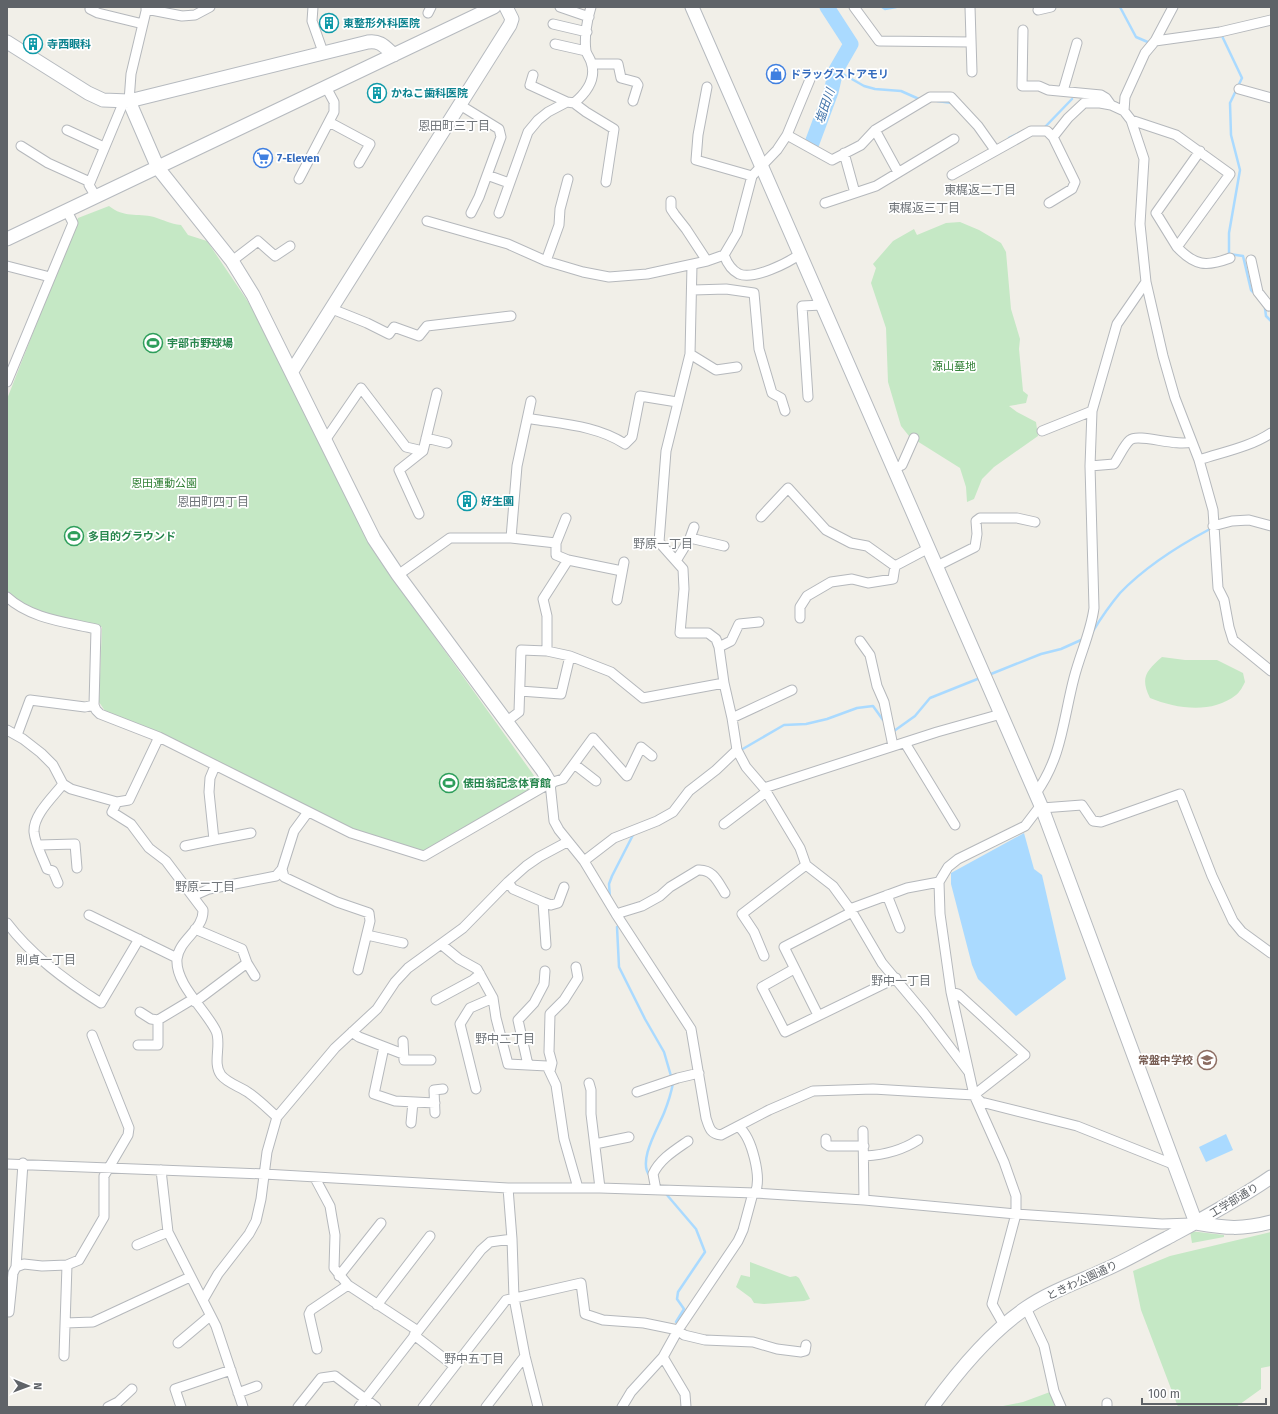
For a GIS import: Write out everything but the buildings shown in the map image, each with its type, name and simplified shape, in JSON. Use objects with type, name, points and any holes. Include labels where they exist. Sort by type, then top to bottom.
[{"type":"street","points":[[96,197],[89,185],[104,147],[126,101],[146,8],[182,16],[195,15],[210,7]]},
{"type":"street","points":[[313,7],[312,21],[323,52]]},
{"type":"street","points":[[7,239],[494,7]]},
{"type":"street","points":[[292,371],[510,25],[512,20],[506,7]]},
{"type":"street","points":[[560,7],[589,17]]},
{"type":"street","points":[[499,213],[520,157],[523,142],[528,132],[548,112],[571,103],[585,92],[591,83],[592,64],[586,51],[591,7]]},
{"type":"street","points":[[692,7],[1040,802],[1196,1222]]},
{"type":"street","points":[[854,7],[879,41],[971,42]]},
{"type":"street","points":[[970,7],[972,72]]},
{"type":"street","points":[[1038,10],[1051,7]]},
{"type":"street","points":[[1124,111],[1125,97],[1145,54],[1155,41],[1173,7]]},
{"type":"street","points":[[90,10],[143,24]]},
{"type":"street","points":[[1155,41],[1220,32],[1271,20]]},
{"type":"street","points":[[553,24],[587,32]]},
{"type":"street","points":[[1023,30],[1022,86],[1039,86],[1048,90],[1101,95],[1106,98],[1111,105]]},
{"type":"street","points":[[7,42],[88,93],[103,100],[126,101],[323,52],[375,41],[394,55]]},
{"type":"street","points":[[1063,91],[1077,43]]},
{"type":"street","points":[[556,44],[586,51]]},
{"type":"street","points":[[592,64],[618,64],[620,78],[636,82],[638,85],[633,101]]},
{"type":"street","points":[[533,75],[530,85],[571,103],[614,129],[606,182]]},
{"type":"street","points":[[427,221],[508,244],[546,261],[583,272],[609,277],[647,274],[692,265],[724,255],[737,233],[752,176],[777,150],[787,135],[811,77]]},
{"type":"street","points":[[299,179],[334,112],[334,102],[326,87]]},
{"type":"street","points":[[707,87],[707,107],[698,135],[696,160],[752,176]]},
{"type":"street","points":[[1239,89],[1271,98]]},
{"type":"street","points":[[787,135],[832,160],[861,145],[875,130],[930,97],[951,97],[978,126],[995,150]]},
{"type":"street","points":[[126,101],[158,168],[232,261],[254,295],[374,539],[398,575],[543,772],[550,783],[554,821],[567,842],[584,861],[616,914],[690,1029],[709,1129],[715,1135],[721,1135],[740,1127],[769,1110],[814,1091],[873,1089],[974,1095],[1025,1055],[958,994],[950,992]]},
{"type":"street","points":[[1053,137],[1068,118],[1084,103],[1111,105],[1124,111],[1131,120],[1144,159],[1140,224],[1146,282],[1169,377],[1191,442],[1199,460],[1213,510],[1218,588],[1224,600],[1233,640],[1271,671]]},
{"type":"street","points":[[460,105],[498,129],[501,137],[471,213]]},
{"type":"street","points":[[1131,120],[1176,135],[1230,174],[1178,247]]},
{"type":"street","points":[[329,122],[370,144],[359,163]]},
{"type":"street","points":[[67,130],[104,147]]},
{"type":"street","points":[[875,130],[898,172]]},
{"type":"street","points":[[952,175],[1031,131],[1047,131],[1053,137],[1075,182],[1072,189],[1049,203]]},
{"type":"street","points":[[825,202],[876,186],[954,139]]},
{"type":"street","points":[[21,146],[48,163],[90,182]]},
{"type":"street","points":[[1200,151],[1156,212],[1178,247],[1192,261],[1200,264],[1214,263],[1230,258]]},
{"type":"street","points":[[844,153],[855,192]]},
{"type":"street","points":[[487,175],[509,183]]},
{"type":"street","points":[[546,261],[559,225],[560,209],[568,179]]},
{"type":"street","points":[[671,200],[671,209],[707,261]]},
{"type":"street","points":[[7,382],[73,223],[67,211]]},
{"type":"street","points":[[232,261],[258,241],[275,256],[290,246]]},
{"type":"street","points":[[724,255],[729,266],[740,274],[754,274],[786,264],[800,254]]},
{"type":"street","points":[[1251,260],[1258,292],[1269,306],[1271,305]]},
{"type":"street","points":[[692,265],[693,290],[690,354],[666,451],[659,542],[683,569],[684,589],[680,632],[708,633],[716,639],[719,647],[724,683],[737,750],[746,767],[765,790],[800,848],[806,865],[833,886],[851,911],[882,963],[896,978],[968,1071]]},
{"type":"street","points":[[7,266],[50,277]]},
{"type":"street","points":[[1004,1325],[992,1304],[1016,1214],[1016,1196],[1004,1162],[974,1095],[968,1071],[950,992],[940,914],[939,882],[948,867],[958,859],[1025,826],[1040,802],[1060,745],[1074,678],[1084,643],[1092,625],[1094,608],[1090,466],[1092,411],[1117,324],[1146,282]]},
{"type":"street","points":[[693,290],[726,289],[757,292],[759,349],[772,392],[781,398],[785,410]]},
{"type":"street","points":[[808,398],[802,306],[822,305]]},
{"type":"street","points":[[332,309],[367,323],[389,334],[394,327],[419,336],[426,326],[511,316]]},
{"type":"street","points":[[690,354],[716,370],[738,367]]},
{"type":"street","points":[[326,439],[361,388],[406,447],[423,451]]},
{"type":"street","points":[[418,514],[398,470],[423,451],[437,393]]},
{"type":"street","points":[[532,419],[594,430],[614,437],[625,444],[632,437],[640,396],[677,402]]},
{"type":"street","points":[[511,538],[517,466],[531,401]]},
{"type":"street","points":[[1042,431],[1092,411]]},
{"type":"street","points":[[1199,460],[1263,439],[1271,433]]},
{"type":"street","points":[[1090,466],[1114,464],[1130,440],[1138,437],[1183,444],[1191,442]]},
{"type":"street","points":[[426,438],[448,443]]},
{"type":"street","points":[[894,468],[902,465],[914,438]]},
{"type":"street","points":[[761,517],[788,488],[826,530],[851,543],[867,546],[895,566]]},
{"type":"street","points":[[566,518],[556,543],[556,554],[568,560],[622,571]]},
{"type":"street","points":[[937,566],[975,547],[977,534],[976,521],[980,518],[1017,518],[1035,522]]},
{"type":"street","points":[[1213,526],[1232,521],[1249,520],[1271,526]]},
{"type":"street","points":[[676,561],[690,538],[694,527]]},
{"type":"street","points":[[398,575],[450,538],[511,538],[556,543]]},
{"type":"street","points":[[690,538],[724,546]]},
{"type":"street","points":[[895,566],[929,548]]},
{"type":"street","points":[[547,651],[547,616],[543,599],[568,560]]},
{"type":"street","points":[[617,600],[624,562]]},
{"type":"street","points":[[800,618],[800,607],[807,596],[831,582],[852,579],[868,584],[893,579],[895,566]]},
{"type":"street","points":[[7,597],[17,606],[29,613],[96,629],[94,705],[100,714],[159,738],[351,833],[424,856],[550,783],[563,779],[593,738],[627,776],[641,747],[652,756]]},
{"type":"street","points":[[719,647],[731,641],[739,624],[760,622]]},
{"type":"street","points":[[860,641],[870,655],[877,686],[884,702],[893,746]]},
{"type":"street","points":[[506,722],[519,712],[520,650],[547,651],[570,656],[611,672],[643,698],[724,683]]},
{"type":"street","points":[[520,691],[561,694],[570,656]]},
{"type":"street","points":[[732,718],[792,690]]},
{"type":"street","points":[[17,735],[30,700],[86,707],[94,705]]},
{"type":"street","points":[[724,824],[765,790],[893,746],[1001,714]]},
{"type":"street","points":[[7,730],[17,735],[41,753],[53,765],[63,784],[71,789],[117,802],[129,800],[159,738]]},
{"type":"street","points":[[905,743],[955,825]]},
{"type":"street","points":[[584,861],[614,838],[657,821],[673,812],[689,791],[716,770],[737,750]]},
{"type":"street","points":[[574,764],[596,781]]},
{"type":"street","points":[[214,840],[210,778],[215,766]]},
{"type":"street","points":[[58,883],[53,871],[47,869],[34,834],[34,826],[38,817],[63,784]]},
{"type":"street","points":[[1040,802],[1082,805],[1093,821],[1101,822],[1180,794],[1212,876],[1233,921],[1242,932],[1271,953]]},
{"type":"street","points":[[117,802],[112,812],[131,824],[149,848],[166,861],[202,910],[203,917],[200,924],[188,937],[177,958],[182,978],[194,1000],[211,1021],[219,1037],[218,1062],[219,1071],[222,1077],[249,1093],[277,1117]]},
{"type":"street","points":[[193,896],[209,889],[276,876],[282,870],[294,831],[308,812]]},
{"type":"street","points":[[185,846],[251,833]]},
{"type":"street","points":[[203,1300],[218,1274],[249,1234],[256,1221],[267,1152],[277,1117],[335,1048],[377,1009],[395,982],[408,968],[464,928],[508,882],[539,856],[567,842]]},
{"type":"street","points":[[39,845],[75,844],[77,868]]},
{"type":"street","points":[[764,956],[754,932],[742,914],[806,865]]},
{"type":"street","points":[[616,914],[642,906],[660,896],[670,887],[698,870],[704,869],[717,871],[725,893]]},
{"type":"street","points":[[282,870],[284,877],[337,902],[369,912],[370,921],[358,970]]},
{"type":"street","points":[[508,882],[514,889],[552,905],[558,903],[564,887]]},
{"type":"street","points":[[818,1015],[784,947],[851,911],[887,895],[907,888],[939,882]]},
{"type":"street","points":[[887,895],[900,928]]},
{"type":"street","points":[[543,902],[546,944]]},
{"type":"street","points":[[89,915],[177,958]]},
{"type":"street","points":[[7,923],[25,944],[66,980],[101,1003],[138,940]]},
{"type":"street","points":[[195,928],[242,948],[247,963],[255,976]]},
{"type":"street","points":[[367,935],[403,943]]},
{"type":"street","points":[[442,945],[459,959],[477,969],[480,974],[493,998],[496,1018],[508,1064],[547,1066],[550,1071],[556,1085],[564,1139],[578,1188]]},
{"type":"street","points":[[140,1012],[151,1019],[158,1020],[194,1000],[247,963]]},
{"type":"street","points":[[550,1071],[552,1064],[549,1052],[550,1014],[564,1000],[578,978],[576,967]]},
{"type":"street","points":[[794,969],[762,987],[785,1032],[896,978]]},
{"type":"street","points":[[528,1065],[518,1020],[534,1003],[544,984],[544,971]]},
{"type":"street","points":[[436,1000],[473,980],[480,974]]},
{"type":"street","points":[[476,1089],[460,1024],[470,1008],[493,998]]},
{"type":"street","points":[[138,1045],[158,1045],[158,1020]]},
{"type":"street","points":[[352,1032],[359,1037],[403,1054]]},
{"type":"street","points":[[16,1267],[24,1264],[42,1266],[66,1265],[79,1260],[104,1216],[104,1176],[111,1167],[128,1135],[129,1128],[92,1035]]},
{"type":"street","points":[[403,1041],[404,1060],[431,1060]]},
{"type":"street","points":[[384,1047],[374,1094],[395,1101],[435,1103]]},
{"type":"street","points":[[641,1093],[678,1078],[699,1073]]},
{"type":"street","points":[[593,1087],[591,1114],[600,1188]]},
{"type":"street","points":[[435,1113],[434,1090],[443,1089]]},
{"type":"street","points":[[974,1095],[981,1102],[1077,1126],[1175,1165]]},
{"type":"street","points":[[411,1122],[413,1102]]},
{"type":"street","points":[[622,1407],[631,1392],[663,1357],[678,1330],[738,1241],[743,1230],[757,1182],[755,1160],[748,1137],[740,1127]]},
{"type":"street","points":[[863,1131],[865,1156],[864,1200]]},
{"type":"street","points":[[595,1144],[629,1137]]},
{"type":"street","points":[[865,1156],[884,1155],[903,1150],[918,1140]]},
{"type":"street","points":[[656,1190],[653,1174],[656,1169],[669,1154],[688,1141]]},
{"type":"street","points":[[824,1145],[864,1146]]},
{"type":"street","points":[[9,1312],[13,1272],[16,1267],[23,1163]]},
{"type":"street","points":[[7,1164],[23,1163],[264,1174],[508,1188],[600,1188],[754,1193],[864,1200],[1016,1214],[1162,1224],[1196,1222],[1227,1229],[1254,1227],[1271,1222]]},
{"type":"street","points":[[161,1170],[168,1232],[216,1326],[243,1407]]},
{"type":"street","name":"工学部通り","points":[[1196,1222],[1271,1177]]},
{"type":"street","points":[[315,1178],[330,1206],[334,1235],[334,1268],[339,1276],[348,1285],[416,1333],[454,1366]]},
{"type":"street","points":[[508,1188],[512,1239],[514,1298],[525,1356],[538,1407]]},
{"type":"street","name":"ときわ公園通り","points":[[932,1407],[949,1384],[1004,1325],[1026,1308],[1058,1289],[1102,1272],[1196,1222]]},
{"type":"street","points":[[339,1276],[381,1223]]},
{"type":"street","points":[[136,1244],[168,1232]]},
{"type":"street","points":[[378,1305],[430,1236]]},
{"type":"street","points":[[359,1407],[481,1250],[490,1242],[512,1239]]},
{"type":"street","points":[[64,1356],[66,1265]]},
{"type":"street","points":[[65,1322],[94,1322],[190,1277]]},
{"type":"street","points":[[423,1407],[506,1300],[581,1283],[584,1314],[603,1320],[644,1323],[678,1330],[684,1335],[705,1340],[754,1342],[801,1352],[805,1351],[806,1345]]},
{"type":"street","points":[[317,1349],[309,1320],[311,1310],[348,1285]]},
{"type":"street","points":[[1026,1308],[1044,1346],[1054,1391],[1061,1407]]},
{"type":"street","points":[[178,1343],[210,1316]]},
{"type":"street","points":[[486,1407],[525,1356]]},
{"type":"street","points":[[663,1357],[685,1394],[686,1407]]},
{"type":"street","points":[[181,1407],[175,1389],[231,1370]]},
{"type":"street","points":[[298,1407],[321,1378],[335,1376],[376,1407]]},
{"type":"street","points":[[238,1393],[257,1386]]},
{"type":"street","points":[[108,1407],[118,1402],[132,1389]]},
{"type":"green space","name":"恩田運動公園","points":[[109,206],[125,214],[154,217],[170,223],[181,225],[188,235],[207,241],[253,309],[376,555],[540,784],[424,852],[358,831],[309,809],[161,733],[105,711],[99,702],[102,627],[40,612],[17,600],[7,592],[7,399],[78,218]]},
{"type":"green space","name":"源山墓地","points":[[960,222],[979,230],[1001,243],[1006,252],[1011,309],[1020,339],[1019,349],[1023,391],[1028,395],[1026,403],[1009,406],[1036,422],[1038,436],[994,467],[982,479],[974,499],[967,502],[966,487],[960,468],[909,436],[901,426],[888,382],[886,328],[871,283],[876,268],[873,264],[893,241],[914,229],[917,235],[946,223]]},
{"type":"green space","points":[[1162,657],[1185,660],[1217,660],[1243,673],[1245,682],[1236,695],[1227,701],[1216,705],[1194,708],[1160,702],[1150,698],[1145,685],[1145,680],[1146,675],[1152,666]]},
{"type":"green space","points":[[1190,1231],[1224,1235],[1224,1237],[1192,1243]]},
{"type":"green space","points":[[1271,1232],[1271,1366],[1261,1368],[1261,1389],[1236,1407],[1178,1407],[1141,1310],[1133,1271],[1170,1256]]},
{"type":"green space","points":[[750,1262],[790,1277],[796,1276],[799,1278],[810,1299],[804,1301],[764,1304],[754,1303],[751,1298],[736,1287],[741,1275],[750,1277]]},
{"type":"green space","points":[[1050,1392],[1055,1407],[998,1407],[1023,1402]]},
{"type":"water","points":[[1024,833],[1034,869],[1042,875],[1066,979],[1016,1016],[978,979],[972,965],[951,884],[951,873]]},
{"type":"water","points":[[1226,1134],[1233,1150],[1206,1162],[1199,1147]]},
{"type":"waterway","name":"塩田川","points":[[812,143],[831,92],[836,70],[851,44],[827,7]]},
{"type":"waterway","points":[[882,7],[885,9],[896,7]]},
{"type":"waterway","points":[[1120,7],[1136,37],[1150,43]]},
{"type":"waterway","points":[[1221,36],[1242,78],[1230,103],[1231,135],[1240,170],[1229,233],[1229,254],[1243,256],[1251,290],[1255,294]]},
{"type":"waterway","points":[[836,70],[864,86],[875,89],[901,91],[919,99]]},
{"type":"waterway","points":[[1045,127],[1072,99]]},
{"type":"waterway","points":[[937,101],[952,103]]},
{"type":"waterway","points":[[1009,138],[1028,129]]},
{"type":"waterway","points":[[1265,308],[1266,316],[1271,321]]},
{"type":"waterway","points":[[1093,631],[1120,593],[1140,574],[1174,550],[1210,529]]},
{"type":"waterway","points":[[991,674],[1041,654],[1061,649],[1081,640]]},
{"type":"waterway","points":[[894,731],[915,716],[930,698],[980,678]]},
{"type":"waterway","points":[[741,750],[784,725],[806,724],[827,719],[857,708],[873,706],[883,720]]},
{"type":"waterway","points":[[610,898],[609,884],[634,833]]},
{"type":"waterway","points":[[617,927],[619,967],[645,1019],[664,1052],[671,1076]]},
{"type":"waterway","points":[[650,1176],[647,1170],[647,1154],[667,1106],[673,1083]]},
{"type":"waterway","points":[[667,1195],[696,1229],[705,1252],[678,1292],[677,1299],[684,1309],[676,1322]]},
{"type":"place","name":"東整形外科医院","points":[[329,23]]},
{"type":"place","name":"寺西眼科","points":[[33,44]]},
{"type":"place","name":"ドラッグストアモリ","points":[[776,74]]},
{"type":"place","name":"かねこ歯科医院","points":[[377,93]]},
{"type":"place","name":"7-Eleven","points":[[263,158]]},
{"type":"place","name":"宇部市野球場","points":[[153,343]]},
{"type":"place","name":"好生園","points":[[467,501]]},
{"type":"place","name":"多目的グラウンド","points":[[74,536]]},
{"type":"place","name":"俵田翁記念体育館","points":[[449,783]]},
{"type":"place","name":"常盤中学校","points":[[1207,1060]]},
{"type":"district","name":"恩田町三丁目","points":[[454,126]]},
{"type":"district","name":"東梶返二丁目","points":[[980,190]]},
{"type":"district","name":"東梶返三丁目","points":[[924,208]]},
{"type":"district","name":"恩田町四丁目","points":[[213,502]]},
{"type":"district","name":"野原一丁目","points":[[663,544]]},
{"type":"district","name":"野原二丁目","points":[[205,887]]},
{"type":"district","name":"則貞一丁目","points":[[46,960]]},
{"type":"district","name":"野中一丁目","points":[[901,981]]},
{"type":"district","name":"野中二丁目","points":[[505,1039]]},
{"type":"district","name":"野中五丁目","points":[[474,1359]]}]
